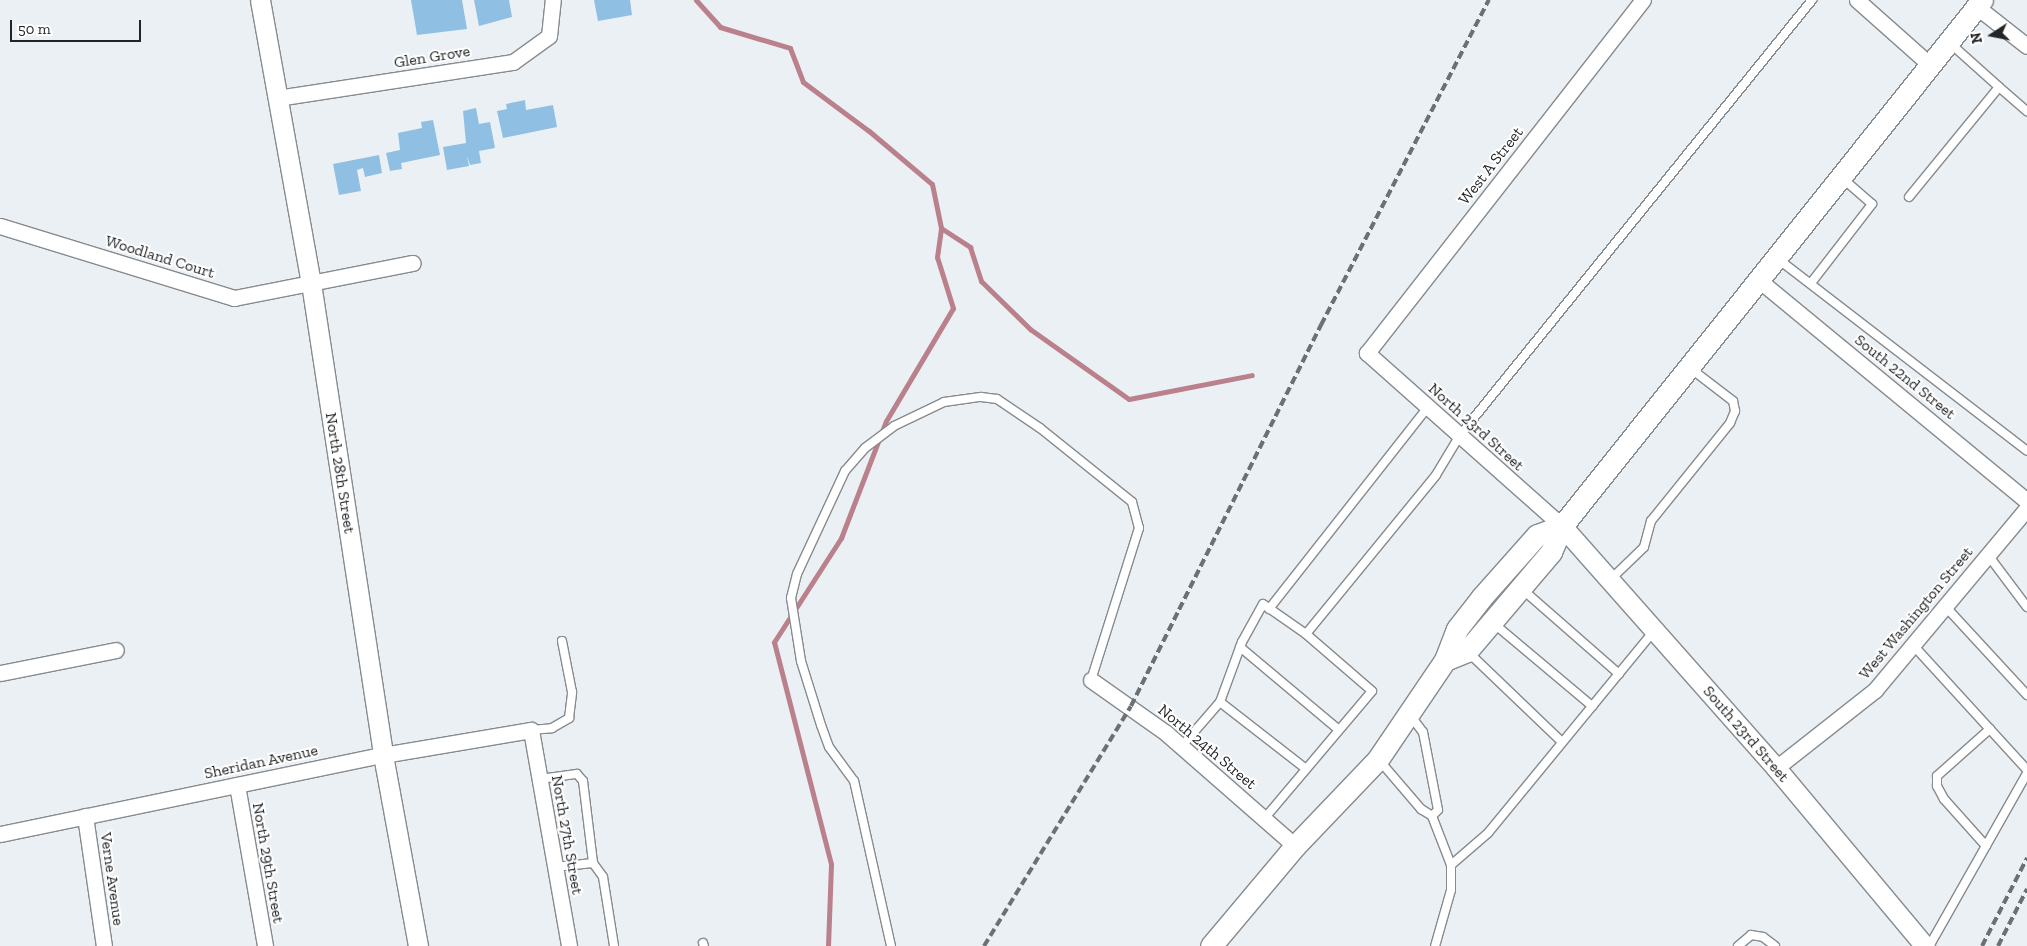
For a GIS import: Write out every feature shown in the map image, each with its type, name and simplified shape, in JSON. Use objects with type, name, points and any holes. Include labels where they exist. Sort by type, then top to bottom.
[{"type":"main road","points":[[1445,660],[1467,650],[1550,552],[1562,526],[1760,281],[1929,64],[1979,3]]},
{"type":"main road","points":[[1211,946],[1295,846],[1378,759],[1445,660],[1450,639],[1456,629],[1536,535],[1562,526]]},
{"type":"street","name":"North 28th Street","points":[[260,0],[311,283],[383,755],[418,946]]},
{"type":"street","name":"Glen Grove","points":[[277,98],[513,62],[549,36],[553,0]]},
{"type":"street","name":"West A Street","points":[[1367,353],[1643,0]]},
{"type":"street","points":[[1858,0],[1929,64]]},
{"type":"street","points":[[1979,3],[2027,46]]},
{"type":"street","name":"Woodland Court","points":[[0,226],[234,298],[413,263]]},
{"type":"street","name":"South 22nd Street","points":[[1760,281],[2027,500]]},
{"type":"street","name":"North 23rd Street","points":[[1367,353],[1562,526]]},
{"type":"street","name":"West Washington Street","points":[[1776,768],[1875,690],[2027,508]]},
{"type":"street","name":"South 23rd Street","points":[[1562,526],[1776,768],[1928,944]]},
{"type":"street","points":[[0,673],[116,650]]},
{"type":"street","name":"North 24th Street","points":[[1091,680],[1131,706],[1182,747],[1295,846]]},
{"type":"street","name":"Sheridan Avenue","points":[[0,834],[383,755],[530,730]]},
{"type":"street","name":"North 27th Street","points":[[530,730],[569,946]]},
{"type":"street","name":"North 29th Street","points":[[237,785],[265,946]]},
{"type":"street","name":"Verne Avenue","points":[[85,816],[104,946]]},
{"type":"lane","points":[[1306,634],[1436,475],[1460,435],[1812,0]]},
{"type":"lane","points":[[1948,42],[2027,111]]},
{"type":"lane","points":[[1910,197],[1999,87]]},
{"type":"lane","points":[[1811,283],[1872,204],[1842,178]]},
{"type":"lane","points":[[1778,258],[2027,451]]},
{"type":"lane","points":[[1610,580],[1644,547],[1651,521],[1730,423],[1735,411],[1733,401],[1690,368]]},
{"type":"lane","points":[[892,946],[854,781],[830,747],[816,709],[802,661],[791,598],[797,574],[845,471],[865,448],[894,426],[944,402],[981,397],[996,399],[1040,428],[1132,502],[1139,528],[1091,680]]},
{"type":"lane","points":[[1270,609],[1428,408]]},
{"type":"lane","points":[[1988,555],[2027,607]]},
{"type":"lane","points":[[1520,587],[1619,674]]},
{"type":"lane","points":[[1182,747],[1220,702],[1240,647],[1263,604],[1306,634],[1372,691],[1264,819]]},
{"type":"lane","points":[[1945,606],[2027,695]]},
{"type":"lane","points":[[1492,622],[1592,706]]},
{"type":"lane","points":[[1451,866],[1488,833],[1654,630]]},
{"type":"lane","points":[[530,730],[552,728],[569,718],[572,692],[562,641]]},
{"type":"lane","points":[[1913,645],[2027,772],[1928,944]]},
{"type":"lane","points":[[1240,647],[1339,730]]},
{"type":"lane","points":[[1467,650],[1562,742]]},
{"type":"lane","points":[[1220,702],[1306,769]]},
{"type":"lane","points":[[1409,713],[1423,732],[1438,810],[1432,816]]},
{"type":"lane","points":[[1986,846],[1944,799],[1937,786],[1937,776],[1990,729]]},
{"type":"lane","points":[[1378,759],[1432,816],[1451,866],[1451,890],[1435,946]]},
{"type":"lane","points":[[540,779],[577,774],[583,781],[593,863],[602,877],[614,946]]},
{"type":"lane","points":[[555,867],[593,863]]},
{"type":"lane","points":[[1738,946],[1751,935],[1763,937],[1775,946]]},
{"type":"building","points":[[411,0],[462,0],[467,29],[417,35]]},
{"type":"building","points":[[474,0],[509,0],[512,17],[479,26]]},
{"type":"building","points":[[594,0],[630,0],[632,15],[598,21]]},
{"type":"building","points":[[525,100],[526,110],[553,105],[557,127],[503,138],[497,111],[507,109],[506,104]]},
{"type":"building","points":[[476,108],[479,124],[490,122],[495,148],[479,151],[481,163],[470,165],[467,156],[469,166],[447,170],[443,147],[466,143],[463,111]]},
{"type":"building","points":[[433,120],[440,155],[401,163],[402,169],[390,171],[386,153],[400,150],[398,133],[422,128],[421,122]]},
{"type":"building","points":[[379,155],[382,173],[365,177],[363,168],[357,170],[361,191],[339,195],[333,164]]},
{"type":"waterway","points":[[696,0],[720,27],[790,48],[803,82],[869,131],[932,184],[941,228],[970,247],[981,281],[1030,329],[1129,399],[1252,375]]},
{"type":"waterway","points":[[828,946],[831,864],[774,642],[841,538],[886,421],[953,308],[937,257],[941,228]]},
{"type":"railway","points":[[984,946],[1131,706],[1321,325],[1489,0]]},
{"type":"railway","points":[[1982,946],[2027,858]]},
{"type":"railway","points":[[1998,946],[2027,889]]}]
